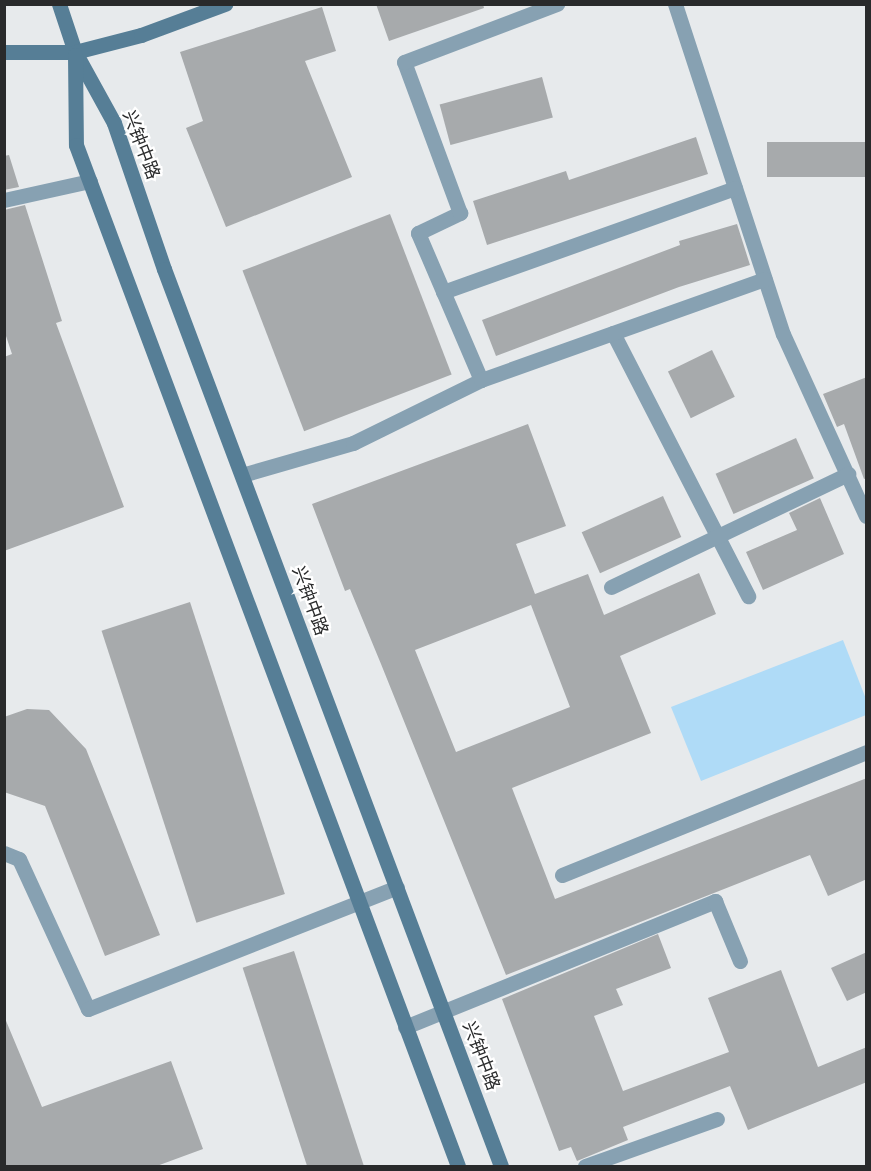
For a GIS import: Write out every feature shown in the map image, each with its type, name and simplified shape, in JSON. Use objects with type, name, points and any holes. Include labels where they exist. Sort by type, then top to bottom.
[{"type":"main road","name":"兴钟中路","points":[[58,4],[75,52],[114,123],[242,475],[501,1167]]},
{"type":"main road","points":[[4,52],[75,52],[141,35],[225,4]]},
{"type":"main road","name":"兴钟中路","points":[[75,52],[76,145],[458,1167]]},
{"type":"lane","points":[[482,380],[418,234],[460,213],[405,62],[557,4]]},
{"type":"lane","points":[[675,4],[783,334],[867,516]]},
{"type":"lane","points":[[4,200],[90,181]]},
{"type":"lane","points":[[443,292],[735,188]]},
{"type":"lane","points":[[242,475],[353,443],[482,380],[765,279]]},
{"type":"lane","points":[[613,333],[748,596]]},
{"type":"lane","points":[[611,586],[848,474]]},
{"type":"lane","points":[[562,875],[867,752]]},
{"type":"lane","points":[[4,853],[19,860],[87,1009],[397,887]]},
{"type":"lane","points":[[405,1027],[716,901],[740,961]]},
{"type":"lane","points":[[585,1167],[717,1119]]},
{"type":"shaded area","points":[[843,640],[866,699],[866,715],[701,781],[671,707]]},
{"type":"building","points":[[376,4],[483,4],[484,8],[389,41]]},
{"type":"building","points":[[322,7],[336,51],[305,61],[352,177],[226,227],[186,128],[203,121],[180,52]]},
{"type":"building","points":[[542,77],[553,118],[450,145],[440,104]]},
{"type":"building","points":[[696,137],[708,174],[487,245],[473,201],[566,171],[569,180]]},
{"type":"building","points":[[767,142],[866,142],[866,177],[767,177]]},
{"type":"building","points":[[9,155],[19,187],[4,190],[4,156]]},
{"type":"building","points":[[25,205],[62,321],[56,323],[124,507],[4,551],[4,357],[12,354],[4,330],[4,210]]},
{"type":"building","points":[[390,214],[452,375],[304,431],[242,271]]},
{"type":"building","points":[[737,224],[750,265],[679,287],[496,356],[482,320],[680,245],[679,241]]},
{"type":"building","points":[[712,350],[735,397],[691,418],[668,371]]},
{"type":"building","points":[[867,377],[867,478],[864,479],[844,424],[837,427],[823,394]]},
{"type":"building","points":[[528,424],[566,526],[516,544],[535,594],[588,574],[604,615],[699,573],[716,614],[620,656],[651,733],[512,788],[555,899],[867,778],[867,879],[828,896],[810,855],[506,975],[381,664],[350,589],[345,591],[312,504]],"holes":[[[531,605],[570,707],[456,752],[415,650]]]},
{"type":"building","points":[[796,438],[814,478],[734,514],[716,474]]},
{"type":"building","points":[[663,496],[681,537],[600,573],[582,532]]},
{"type":"building","points":[[820,498],[844,554],[763,590],[746,552],[797,530],[789,513]]},
{"type":"building","points":[[190,602],[285,894],[196,923],[102,631]]},
{"type":"building","points":[[27,709],[49,710],[86,749],[160,935],[105,956],[45,806],[4,792],[4,717]]},
{"type":"building","points":[[658,934],[671,968],[616,989],[623,1005],[594,1016],[623,1091],[729,1052],[708,998],[781,970],[818,1067],[867,1047],[867,1082],[748,1130],[730,1086],[623,1127],[628,1140],[577,1161],[571,1147],[559,1151],[502,999]]},
{"type":"building","points":[[294,951],[364,1166],[307,1166],[243,968]]},
{"type":"building","points":[[867,952],[867,992],[847,1001],[831,968]]},
{"type":"building","points":[[4,1016],[42,1107],[171,1061],[203,1149],[154,1167],[4,1167]]}]
